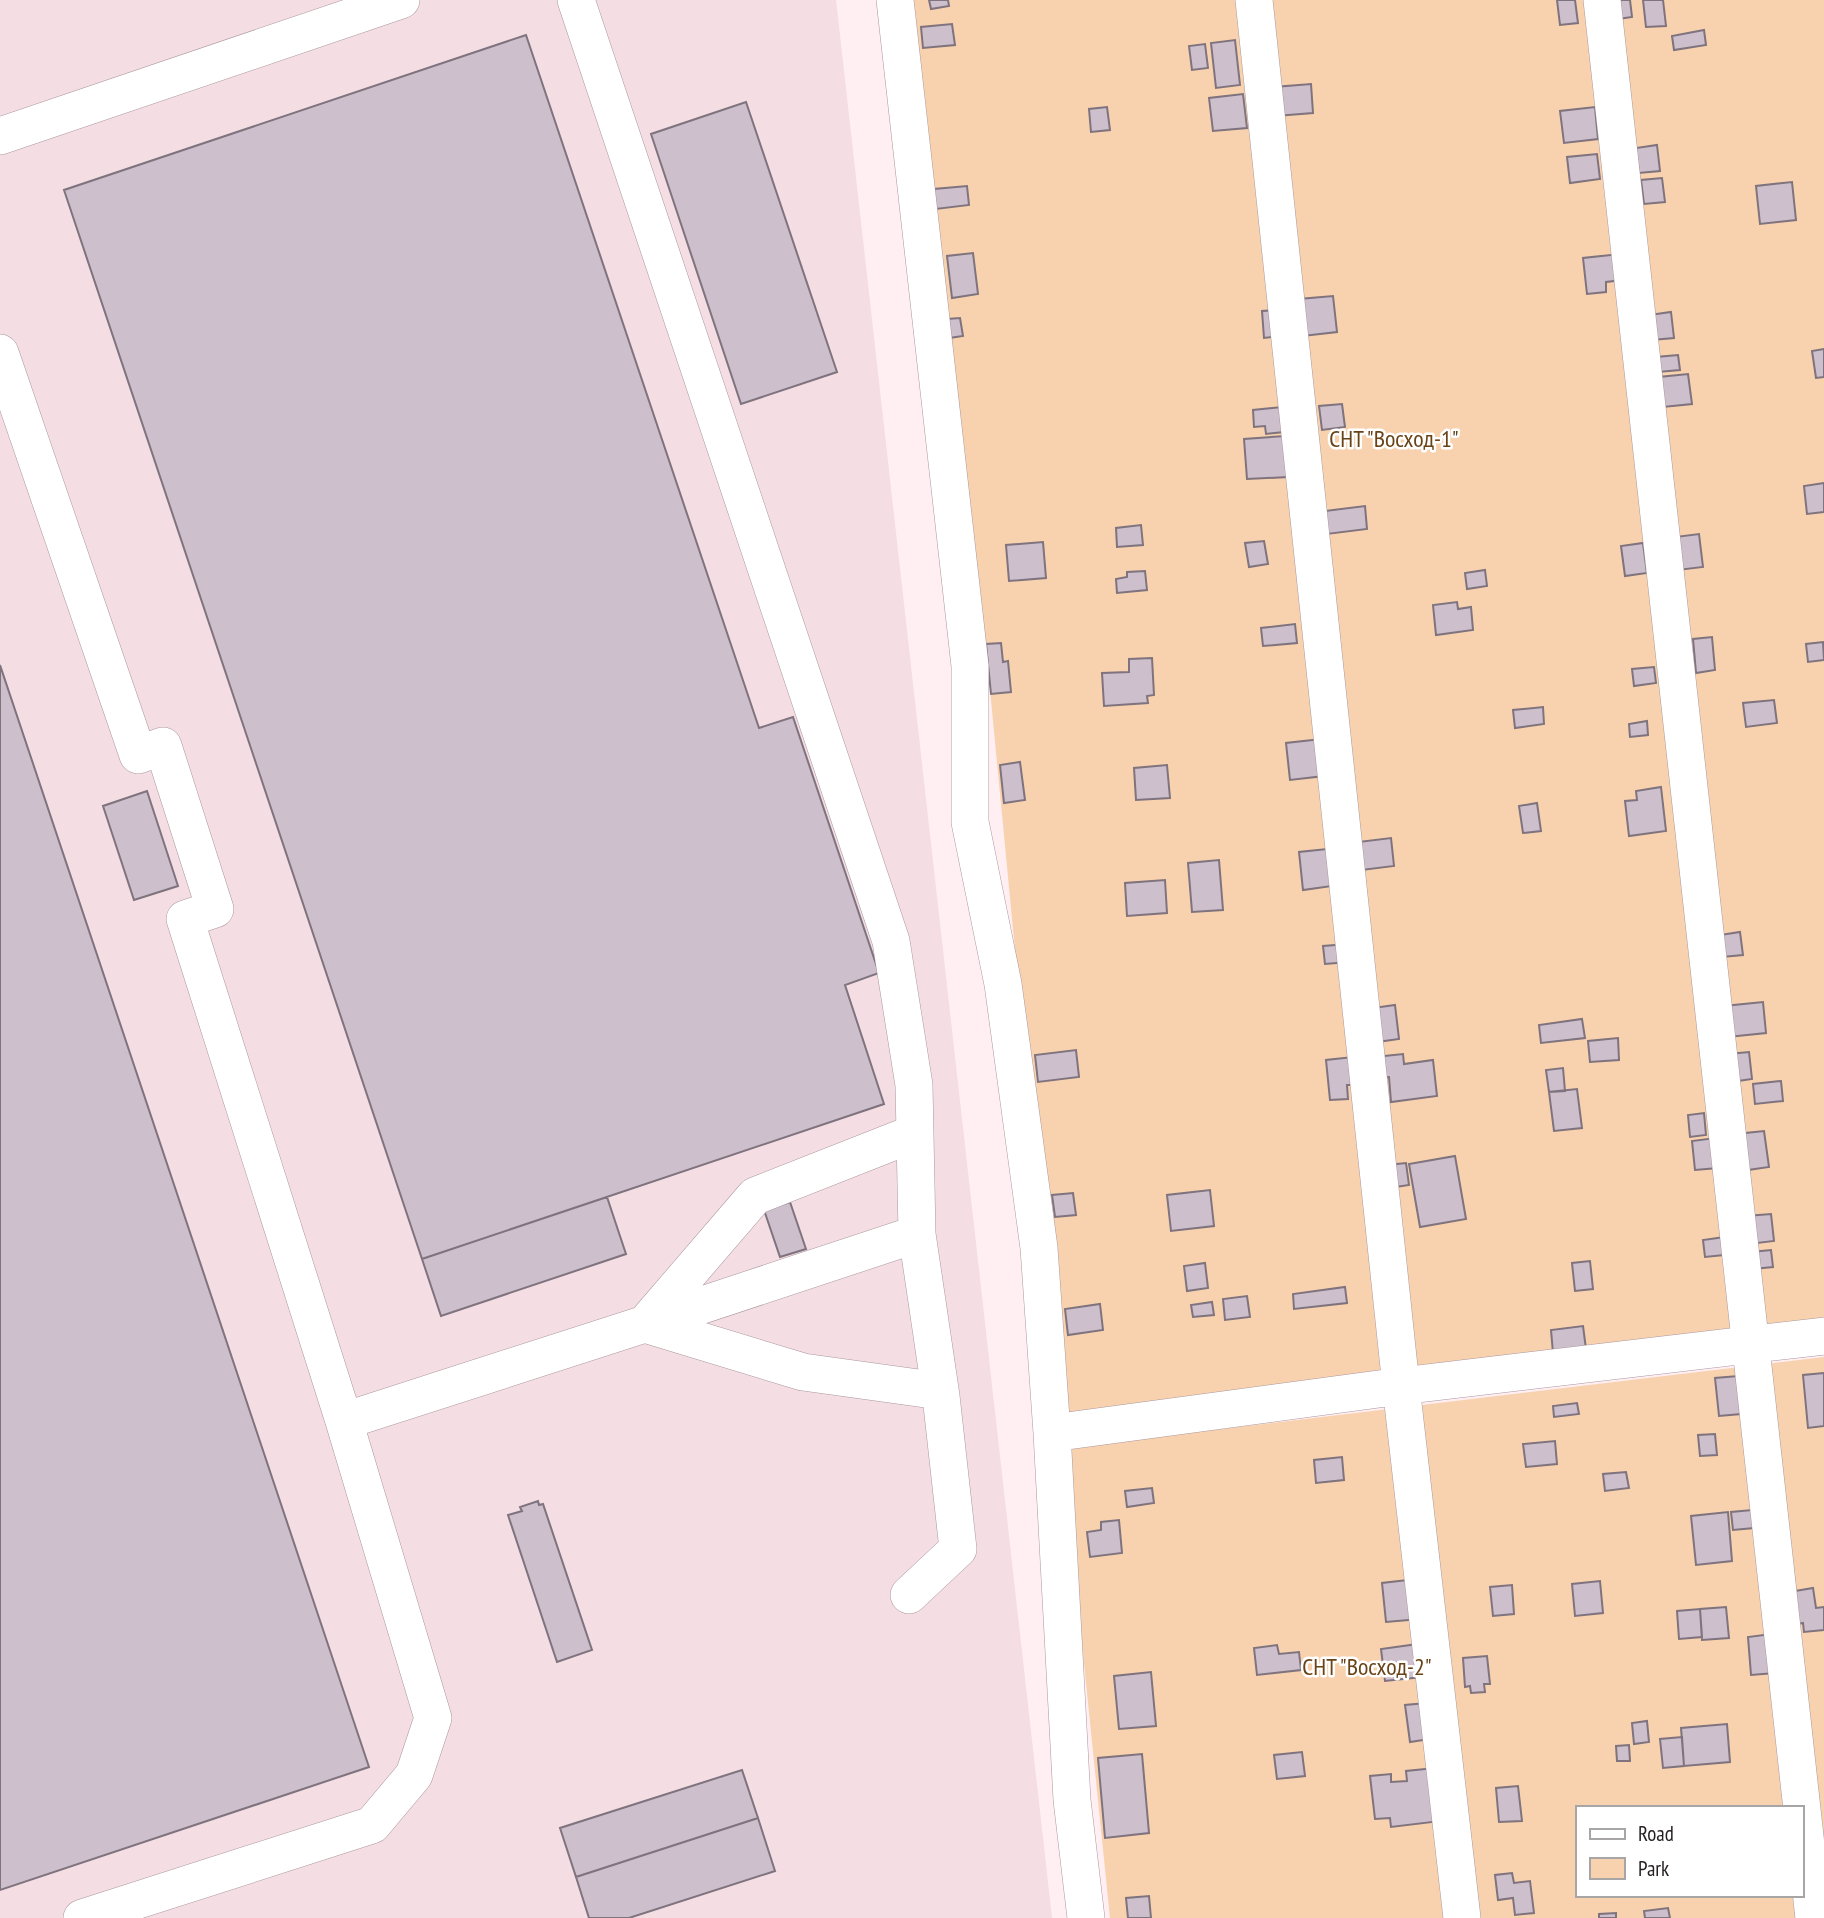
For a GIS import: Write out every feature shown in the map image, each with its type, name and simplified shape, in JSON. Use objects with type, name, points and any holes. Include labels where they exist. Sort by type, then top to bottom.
[{"type":"street","points":[[0,136],[401,0]]},
{"type":"street","points":[[576,0],[891,941],[914,1084],[917,1234],[940,1391],[958,1549],[909,1595]]},
{"type":"street","points":[[895,0],[970,666],[970,822],[1003,984],[1040,1248],[1072,1800],[1086,1918]]},
{"type":"street","points":[[1254,0],[1401,1386],[1462,1918]]},
{"type":"street","points":[[1602,0],[1802,1806]]},
{"type":"street","points":[[0,353],[138,755],[163,746],[215,909],[185,919],[344,1421],[433,1718],[414,1774],[372,1825],[82,1918]]},
{"type":"street","points":[[645,1324],[755,1196],[915,1133]]},
{"type":"street","points":[[344,1421],[917,1234]]},
{"type":"street","points":[[645,1324],[803,1372],[940,1391]]},
{"type":"street","points":[[1052,1433],[1401,1386],[1824,1336]]},
{"type":"street","points":[[1803,1818],[1814,1918]]},
{"type":"shaded area","points":[[0,0],[836,0],[1052,1918],[0,1918]]},
{"type":"green space","name":"СНТ \"Восход-1\"","points":[[908,0],[1824,0],[1824,1322],[1060,1418],[986,648]]},
{"type":"green space","name":"СНТ \"Восход-2\"","points":[[1824,1357],[1824,1918],[1110,1918],[1062,1448]]},
{"type":"building","points":[[929,0],[948,0],[949,6],[931,9]]},
{"type":"building","points":[[1557,0],[1575,0],[1578,23],[1560,25]]},
{"type":"building","points":[[1616,0],[1630,0],[1632,17],[1618,19]]},
{"type":"building","points":[[1643,0],[1663,0],[1666,26],[1646,27]]},
{"type":"building","points":[[952,24],[955,45],[923,48],[921,27]]},
{"type":"building","points":[[1704,30],[1706,45],[1674,50],[1672,36]]},
{"type":"building","points":[[526,35],[759,728],[793,717],[879,973],[845,985],[884,1104],[422,1259],[64,190]]},
{"type":"building","points":[[1235,40],[1240,85],[1216,88],[1211,43]]},
{"type":"building","points":[[1205,44],[1208,68],[1192,70],[1189,46]]},
{"type":"building","points":[[1311,84],[1313,113],[1276,116],[1274,87]]},
{"type":"building","points":[[1243,94],[1247,128],[1213,131],[1209,98]]},
{"type":"building","points":[[746,102],[837,372],[741,404],[651,134]]},
{"type":"building","points":[[1107,107],[1110,130],[1091,132],[1089,109]]},
{"type":"building","points":[[1595,107],[1598,139],[1564,143],[1560,111]]},
{"type":"building","points":[[1657,145],[1660,171],[1639,173],[1636,148]]},
{"type":"building","points":[[1597,154],[1600,179],[1570,183],[1567,157]]},
{"type":"building","points":[[1662,178],[1665,202],[1644,204],[1641,180]]},
{"type":"building","points":[[1792,182],[1796,220],[1760,224],[1756,186]]},
{"type":"building","points":[[967,186],[969,205],[936,209],[934,189]]},
{"type":"building","points":[[973,253],[978,294],[952,298],[947,256]]},
{"type":"building","points":[[1620,254],[1623,280],[1606,282],[1606,292],[1587,294],[1583,258]]},
{"type":"building","points":[[1333,296],[1337,332],[1303,336],[1299,299]]},
{"type":"building","points":[[1278,310],[1281,336],[1264,338],[1262,311]]},
{"type":"building","points":[[1671,312],[1674,338],[1652,340],[1649,315]]},
{"type":"building","points":[[960,318],[963,336],[949,338],[947,319]]},
{"type":"building","points":[[1824,349],[1824,377],[1816,378],[1812,351]]},
{"type":"building","points":[[1678,355],[1680,370],[1658,372],[1656,357]]},
{"type":"building","points":[[1688,374],[1692,404],[1663,407],[1659,377]]},
{"type":"building","points":[[1342,404],[1345,427],[1322,430],[1319,406]]},
{"type":"building","points":[[1282,407],[1284,432],[1266,434],[1265,426],[1254,427],[1253,410]]},
{"type":"building","points":[[1285,436],[1288,477],[1247,479],[1244,439]]},
{"type":"building","points":[[1824,483],[1824,512],[1807,514],[1804,486]]},
{"type":"building","points":[[1365,506],[1367,529],[1327,534],[1325,511]]},
{"type":"building","points":[[1141,525],[1143,545],[1117,547],[1116,528]]},
{"type":"building","points":[[1699,534],[1703,567],[1678,570],[1675,537]]},
{"type":"building","points":[[1264,541],[1268,564],[1249,567],[1245,543]]},
{"type":"building","points":[[1043,542],[1046,578],[1009,581],[1006,545]]},
{"type":"building","points":[[1643,543],[1647,573],[1625,576],[1621,546]]},
{"type":"building","points":[[1485,570],[1487,586],[1467,589],[1465,573]]},
{"type":"building","points":[[1145,571],[1147,590],[1117,593],[1116,579],[1127,577],[1127,572]]},
{"type":"building","points":[[1457,602],[1458,609],[1471,607],[1473,630],[1436,635],[1433,605]]},
{"type":"building","points":[[1295,624],[1297,643],[1263,646],[1261,628]]},
{"type":"building","points":[[1712,637],[1715,670],[1696,673],[1693,639]]},
{"type":"building","points":[[1823,642],[1824,660],[1808,662],[1806,644]]},
{"type":"building","points":[[1001,643],[1003,662],[1008,661],[1011,692],[991,694],[986,644]]},
{"type":"building","points":[[1152,658],[1154,695],[1147,696],[1148,703],[1104,706],[1102,673],[1129,672],[1129,659]]},
{"type":"building","points":[[0,665],[369,1767],[0,1890]]},
{"type":"building","points":[[1654,667],[1656,683],[1634,686],[1632,669]]},
{"type":"building","points":[[1774,700],[1777,723],[1746,727],[1743,703]]},
{"type":"building","points":[[1543,707],[1544,724],[1515,728],[1513,710]]},
{"type":"building","points":[[1647,721],[1648,735],[1630,737],[1629,724]]},
{"type":"building","points":[[1321,739],[1324,776],[1290,780],[1286,743]]},
{"type":"building","points":[[1020,762],[1025,800],[1004,803],[1000,765]]},
{"type":"building","points":[[1167,765],[1170,798],[1136,800],[1134,768]]},
{"type":"building","points":[[1661,787],[1666,831],[1629,836],[1625,801],[1637,800],[1636,791]]},
{"type":"building","points":[[147,791],[178,886],[134,900],[103,806]]},
{"type":"building","points":[[1537,803],[1541,831],[1523,833],[1519,806]]},
{"type":"building","points":[[1391,838],[1394,866],[1362,870],[1358,842]]},
{"type":"building","points":[[1327,849],[1332,886],[1303,890],[1299,852]]},
{"type":"building","points":[[1219,860],[1223,910],[1192,912],[1188,863]]},
{"type":"building","points":[[1165,880],[1167,913],[1127,916],[1125,883]]},
{"type":"building","points":[[1740,932],[1743,955],[1722,957],[1720,935]]},
{"type":"building","points":[[1348,944],[1349,962],[1325,964],[1323,946]]},
{"type":"building","points":[[1763,1002],[1766,1033],[1728,1037],[1724,1006]]},
{"type":"building","points":[[1395,1005],[1399,1039],[1377,1042],[1373,1008]]},
{"type":"building","points":[[1582,1019],[1585,1038],[1541,1043],[1539,1025]]},
{"type":"building","points":[[1618,1038],[1619,1060],[1590,1062],[1588,1041]]},
{"type":"building","points":[[1076,1050],[1079,1077],[1038,1082],[1035,1055]]},
{"type":"building","points":[[1749,1052],[1752,1079],[1731,1082],[1728,1054]]},
{"type":"building","points":[[1403,1054],[1404,1064],[1433,1060],[1437,1096],[1391,1102],[1389,1077],[1378,1078],[1375,1057]]},
{"type":"building","points":[[1353,1057],[1355,1085],[1347,1085],[1348,1099],[1330,1100],[1326,1060]]},
{"type":"building","points":[[1563,1068],[1565,1091],[1549,1092],[1546,1070]]},
{"type":"building","points":[[1781,1081],[1783,1101],[1755,1104],[1753,1084]]},
{"type":"building","points":[[1577,1089],[1582,1128],[1554,1131],[1549,1092]]},
{"type":"building","points":[[1704,1113],[1706,1135],[1690,1137],[1688,1115]]},
{"type":"building","points":[[1764,1131],[1769,1167],[1741,1171],[1736,1134]]},
{"type":"building","points":[[1715,1138],[1718,1168],[1695,1170],[1692,1141]]},
{"type":"building","points":[[1455,1156],[1466,1219],[1420,1227],[1409,1164]]},
{"type":"building","points":[[1406,1163],[1409,1185],[1389,1188],[1387,1165]]},
{"type":"building","points":[[1210,1190],[1214,1226],[1171,1231],[1167,1195]]},
{"type":"building","points":[[1073,1193],[1076,1215],[1055,1217],[1052,1195]]},
{"type":"building","points":[[607,1197],[626,1254],[441,1316],[422,1259]]},
{"type":"building","points":[[790,1202],[806,1249],[780,1257],[764,1210]]},
{"type":"building","points":[[1771,1214],[1774,1241],[1749,1244],[1746,1216]]},
{"type":"building","points":[[1732,1236],[1734,1254],[1705,1257],[1703,1240]]},
{"type":"building","points":[[1771,1250],[1773,1267],[1753,1269],[1751,1252]]},
{"type":"building","points":[[1590,1261],[1593,1289],[1575,1291],[1572,1263]]},
{"type":"building","points":[[1205,1263],[1208,1288],[1187,1291],[1184,1266]]},
{"type":"building","points":[[1345,1287],[1347,1303],[1294,1309],[1293,1294]]},
{"type":"building","points":[[1247,1296],[1250,1317],[1225,1320],[1223,1299]]},
{"type":"building","points":[[1212,1302],[1214,1315],[1193,1317],[1191,1305]]},
{"type":"building","points":[[1100,1304],[1103,1330],[1068,1335],[1065,1309]]},
{"type":"building","points":[[1583,1326],[1586,1349],[1553,1353],[1551,1330]]},
{"type":"building","points":[[1824,1373],[1824,1426],[1808,1428],[1803,1375]]},
{"type":"building","points":[[1738,1376],[1741,1414],[1719,1416],[1715,1378]]},
{"type":"building","points":[[1577,1403],[1579,1414],[1554,1417],[1553,1406]]},
{"type":"building","points":[[1715,1434],[1717,1455],[1700,1456],[1698,1435]]},
{"type":"building","points":[[1555,1441],[1557,1464],[1526,1467],[1523,1444]]},
{"type":"building","points":[[1342,1457],[1344,1480],[1316,1483],[1314,1460]]},
{"type":"building","points":[[1626,1472],[1629,1488],[1605,1491],[1603,1474]]},
{"type":"building","points":[[1152,1488],[1154,1503],[1127,1507],[1125,1491]]},
{"type":"building","points":[[538,1501],[539,1505],[543,1504],[592,1650],[557,1662],[508,1515],[522,1511],[520,1507]]},
{"type":"building","points":[[1752,1510],[1754,1528],[1733,1530],[1731,1512]]},
{"type":"building","points":[[1728,1512],[1732,1561],[1696,1565],[1691,1516]]},
{"type":"building","points":[[1119,1520],[1122,1553],[1090,1557],[1087,1532],[1101,1530],[1101,1522]]},
{"type":"building","points":[[1416,1579],[1420,1619],[1386,1622],[1382,1583]]},
{"type":"building","points":[[1600,1581],[1603,1613],[1575,1616],[1572,1584]]},
{"type":"building","points":[[1512,1585],[1514,1614],[1493,1616],[1490,1587]]},
{"type":"building","points":[[1813,1588],[1816,1608],[1824,1607],[1824,1630],[1804,1632],[1803,1623],[1793,1625],[1789,1592]]},
{"type":"building","points":[[1726,1607],[1729,1638],[1702,1640],[1700,1609]]},
{"type":"building","points":[[1700,1609],[1702,1637],[1679,1639],[1677,1611]]},
{"type":"building","points":[[1771,1634],[1775,1673],[1751,1675],[1748,1637]]},
{"type":"building","points":[[1418,1644],[1422,1677],[1385,1681],[1381,1649]]},
{"type":"building","points":[[1277,1645],[1279,1654],[1299,1652],[1301,1670],[1257,1675],[1254,1648]]},
{"type":"building","points":[[1487,1656],[1490,1684],[1484,1684],[1485,1692],[1471,1693],[1470,1686],[1465,1687],[1463,1658]]},
{"type":"building","points":[[1151,1672],[1156,1726],[1119,1729],[1114,1676]]},
{"type":"building","points":[[1426,1703],[1430,1739],[1410,1742],[1405,1705]]},
{"type":"building","points":[[1647,1721],[1649,1742],[1634,1744],[1632,1723]]},
{"type":"building","points":[[1727,1724],[1730,1762],[1684,1766],[1681,1728]]},
{"type":"building","points":[[1682,1737],[1684,1766],[1663,1768],[1660,1739]]},
{"type":"building","points":[[1629,1745],[1630,1761],[1617,1761],[1616,1746]]},
{"type":"building","points":[[1302,1752],[1305,1776],[1277,1779],[1274,1755]]},
{"type":"building","points":[[1142,1754],[1149,1833],[1105,1838],[1098,1758]]},
{"type":"building","points":[[1435,1768],[1441,1821],[1391,1827],[1390,1818],[1375,1819],[1370,1776],[1391,1774],[1391,1782],[1407,1781],[1406,1771]]},
{"type":"building","points":[[742,1770],[758,1818],[576,1877],[560,1828]]},
{"type":"building","points":[[1518,1786],[1522,1821],[1499,1822],[1496,1788]]},
{"type":"building","points":[[758,1818],[775,1871],[629,1918],[589,1918],[576,1877]]},
{"type":"building","points":[[1512,1873],[1514,1883],[1530,1881],[1534,1913],[1515,1915],[1513,1898],[1498,1900],[1495,1875]]},
{"type":"building","points":[[1149,1896],[1151,1918],[1128,1918],[1126,1898]]},
{"type":"building","points":[[1668,1908],[1670,1918],[1645,1918],[1644,1911]]},
{"type":"building","points":[[1616,1913],[1616,1918],[1599,1918],[1599,1914]]}]
